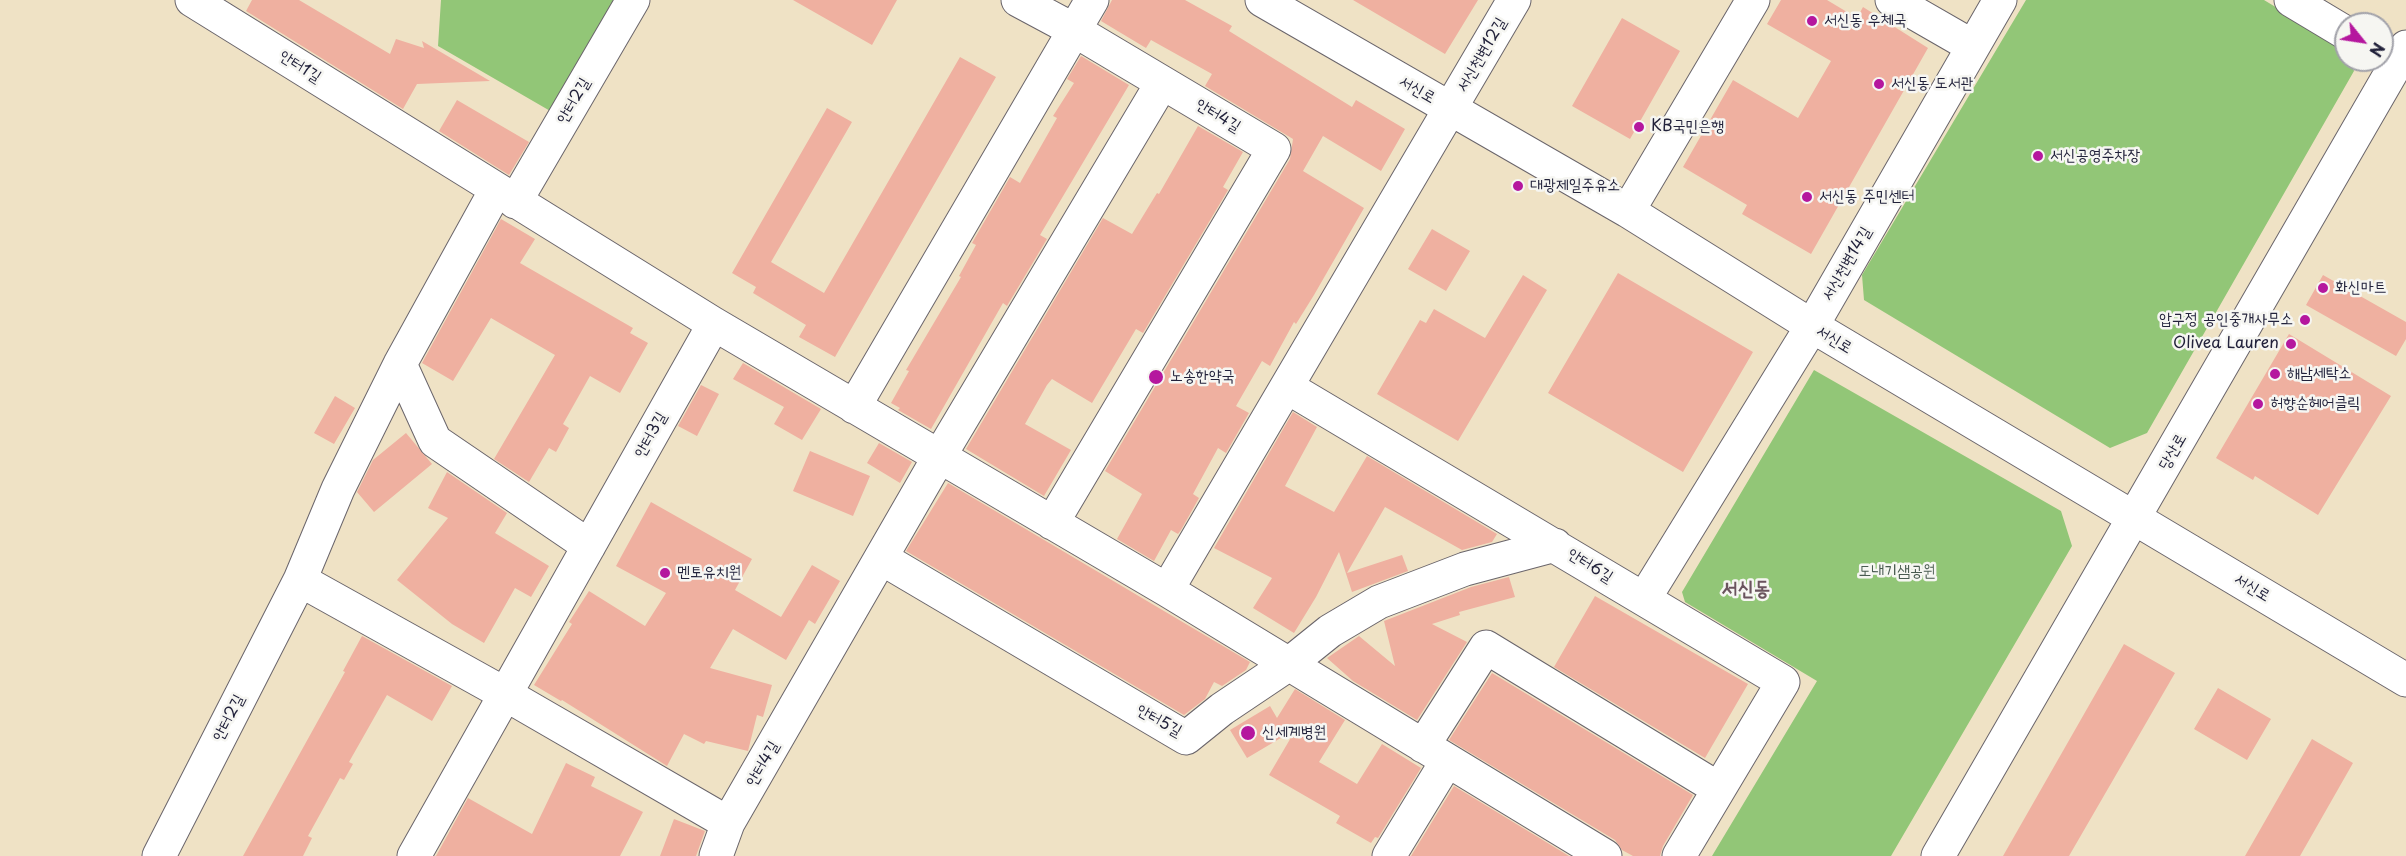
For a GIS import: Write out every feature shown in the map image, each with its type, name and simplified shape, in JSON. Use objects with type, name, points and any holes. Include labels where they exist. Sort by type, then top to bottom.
[{"type":"street","name":"안터1길","points":[[192,0],[225,10],[377,116],[506,196]]},
{"type":"street","name":"안터2길","points":[[159,856],[300,580],[338,489],[400,364],[633,0]]},
{"type":"street","points":[[1018,0],[1074,30],[1162,83]]},
{"type":"street","points":[[854,407],[1092,0]]},
{"type":"street","name":"서신로","points":[[1262,0],[1628,211],[1812,326],[2406,680]]},
{"type":"street","name":"서신천변12길","points":[[1451,110],[1514,0]]},
{"type":"street","points":[[1628,211],[1753,0]]},
{"type":"street","points":[[1892,0],[1972,46]]},
{"type":"street","name":"서신천변14길","points":[[1644,599],[1812,326],[2000,0]]},
{"type":"street","points":[[2291,0],[2334,26]]},
{"type":"street","name":"당산로","points":[[1938,856],[2135,519],[2395,55]]},
{"type":"street","name":"안터4길","points":[[716,856],[728,824],[939,457],[1162,83],[1274,149],[1052,523]]},
{"type":"street","points":[[1155,583],[1220,500],[1451,110]]},
{"type":"street","points":[[506,196],[714,324],[1155,583],[1605,856]]},
{"type":"street","name":"안터3길","points":[[414,856],[714,324]]},
{"type":"street","points":[[400,364],[435,441],[589,546]]},
{"type":"street","name":"안터6길","points":[[1287,387],[1555,544],[1783,682],[1679,856]]},
{"type":"street","name":"안터5길","points":[[881,558],[1186,738],[1222,709],[1289,664],[1330,631],[1379,602],[1465,569],[1555,544]]},
{"type":"street","points":[[300,580],[505,694],[728,824]]},
{"type":"street","points":[[1389,856],[1486,647],[1719,789]]},
{"type":"green space","points":[[441,0],[620,0],[552,112],[438,46]]},
{"type":"green space","points":[[2026,0],[2264,0],[2334,42],[2334,72],[2353,72],[2147,433],[2110,448],[1864,300],[1862,275]]},
{"type":"green space","name":"도내기샘공원","points":[[1814,370],[2061,511],[2072,546],[1891,856],[1712,856],[1817,681],[1685,602],[1682,592]]},
{"type":"building","points":[[252,0],[299,0],[390,54],[396,39],[424,48],[422,41],[490,81],[417,84],[403,109],[246,11]]},
{"type":"building","points":[[793,0],[897,0],[872,45]]},
{"type":"building","points":[[1112,0],[1185,0],[1232,26],[1229,31],[1352,107],[1356,100],[1405,129],[1381,171],[1323,136],[1303,171],[1364,208],[1314,295],[1296,324],[1294,322],[1270,366],[1262,361],[1236,406],[1249,413],[1226,453],[1218,448],[1193,494],[1199,498],[1181,530],[1178,534],[1171,530],[1154,561],[1117,539],[1142,494],[1105,471],[1290,159],[1293,139],[1205,86],[1212,74],[1151,40],[1146,48],[1101,21]]},
{"type":"building","points":[[1353,0],[1478,0],[1445,54]]},
{"type":"building","points":[[1781,0],[1827,0],[1857,18],[1863,7],[1928,48],[1811,254],[1742,214],[1747,205],[1683,167],[1733,80],[1798,118],[1831,61],[1767,24]]},
{"type":"building","points":[[1622,18],[1680,51],[1630,139],[1572,106]]},
{"type":"building","points":[[1081,56],[1129,85],[1040,235],[1047,239],[1007,306],[1003,303],[931,429],[898,410],[900,408],[891,403],[909,371],[906,370],[961,277],[959,276],[976,245],[972,243],[1010,177],[1020,183],[1057,118],[1053,116],[1074,83],[1067,79]]},
{"type":"building","points":[[960,57],[996,77],[835,357],[799,337],[806,325],[753,293],[756,287],[732,273],[827,108],[852,122],[771,262],[824,293]]},
{"type":"building","points":[[457,100],[529,142],[509,175],[439,131]]},
{"type":"building","points":[[1198,126],[1243,152],[1223,187],[1228,190],[1143,333],[1136,329],[1092,403],[1052,379],[1047,385],[1025,424],[1071,450],[1044,496],[966,449],[1103,218],[1132,234],[1157,193],[1159,194]]},
{"type":"building","points":[[501,219],[535,239],[520,263],[633,328],[630,333],[648,343],[620,393],[590,376],[563,424],[569,428],[556,452],[549,448],[529,482],[494,459],[555,355],[491,318],[453,381],[422,363]]},
{"type":"building","points":[[1432,229],[1470,251],[1446,291],[1408,269]]},
{"type":"building","points":[[1618,273],[1753,352],[1683,472],[1548,393]]},
{"type":"building","points":[[1523,275],[1547,290],[1458,441],[1377,394],[1420,320],[1426,323],[1434,309],[1485,338]]},
{"type":"building","points":[[2323,275],[2406,322],[2406,339],[2396,356],[2306,305]]},
{"type":"building","points":[[2289,334],[2391,396],[2318,515],[2255,476],[2253,480],[2216,458]]},
{"type":"building","points":[[743,363],[821,409],[802,440],[774,424],[784,407],[733,379]]},
{"type":"building","points":[[701,385],[719,394],[697,436],[678,426]]},
{"type":"building","points":[[335,396],[355,408],[334,444],[314,433]]},
{"type":"building","points":[[1293,412],[1317,427],[1285,486],[1334,512],[1367,456],[1497,534],[1492,542],[1462,550],[1385,507],[1347,573],[1402,555],[1408,571],[1352,592],[1339,552],[1294,633],[1253,608],[1272,578],[1214,548]]},
{"type":"building","points":[[406,433],[432,464],[374,512],[357,492],[373,460]]},
{"type":"building","points":[[879,443],[912,462],[900,483],[867,463]]},
{"type":"building","points":[[810,451],[870,476],[853,516],[793,491]]},
{"type":"building","points":[[447,472],[507,513],[495,533],[549,566],[531,597],[515,588],[484,643],[452,624],[397,580],[448,518],[428,508]]},
{"type":"building","points":[[948,483],[1250,662],[1246,670],[1222,686],[1214,682],[1205,699],[1184,715],[906,551]]},
{"type":"building","points":[[651,502],[752,559],[735,590],[781,617],[812,565],[840,581],[815,624],[809,620],[786,660],[733,629],[710,668],[772,685],[763,717],[757,715],[748,751],[706,741],[704,744],[684,734],[667,766],[534,685],[572,624],[569,622],[589,591],[645,626],[666,593],[616,566]]},
{"type":"building","points":[[1509,577],[1515,597],[1459,612],[1460,615],[1432,624],[1467,642],[1417,720],[1353,681],[1327,658],[1359,636],[1395,666],[1384,621],[1471,587]]},
{"type":"building","points":[[1595,596],[1748,684],[1705,758],[1554,667]]},
{"type":"building","points":[[362,636],[452,686],[432,721],[387,695],[349,762],[353,764],[344,780],[340,778],[308,836],[312,838],[303,856],[243,856],[345,672],[343,671]]},
{"type":"building","points":[[2124,644],[2175,673],[2069,856],[2003,856]]},
{"type":"building","points":[[1492,673],[1693,795],[1663,846],[1660,856],[1633,856],[1622,850],[1615,840],[1449,740]]},
{"type":"building","points":[[2218,688],[2271,719],[2247,760],[2194,729]]},
{"type":"building","points":[[1295,689],[1345,720],[1319,762],[1357,784],[1382,744],[1421,768],[1378,838],[1375,837],[1371,843],[1336,823],[1340,816],[1269,775],[1296,729],[1247,758],[1230,730],[1270,706],[1277,718]]},
{"type":"building","points":[[2312,739],[2353,763],[2300,856],[2245,856]]},
{"type":"building","points":[[566,763],[595,777],[591,786],[643,812],[620,856],[436,856],[468,798],[532,834]]},
{"type":"building","points":[[1454,786],[1569,856],[1411,856]]},
{"type":"building","points":[[674,819],[705,831],[696,856],[660,856]]},
{"type":"place","name":"서신동 우체국","points":[[1812,21]]},
{"type":"place","name":"서신동 도서관","points":[[1879,84]]},
{"type":"place","name":"KB국민은행","points":[[1639,127]]},
{"type":"place","name":"서신공영주차장","points":[[2038,156]]},
{"type":"place","name":"대광제일주유소","points":[[1518,186]]},
{"type":"place","name":"서신동 주민센터","points":[[1807,197]]},
{"type":"place","name":"화신마트","points":[[2323,288]]},
{"type":"place","name":"압구정 공인중개사무소","points":[[2305,320]]},
{"type":"place","name":"Olivea Lauren","points":[[2291,344]]},
{"type":"place","name":"해남세탁소","points":[[2275,374]]},
{"type":"place","name":"노송한약국","points":[[1156,377]]},
{"type":"place","name":"허향순헤어클릭","points":[[2258,404]]},
{"type":"place","name":"멘토유치원","points":[[665,573]]},
{"type":"place","name":"신세계병원","points":[[1248,733]]},
{"type":"district","name":"서신동","points":[[1746,589]]}]
